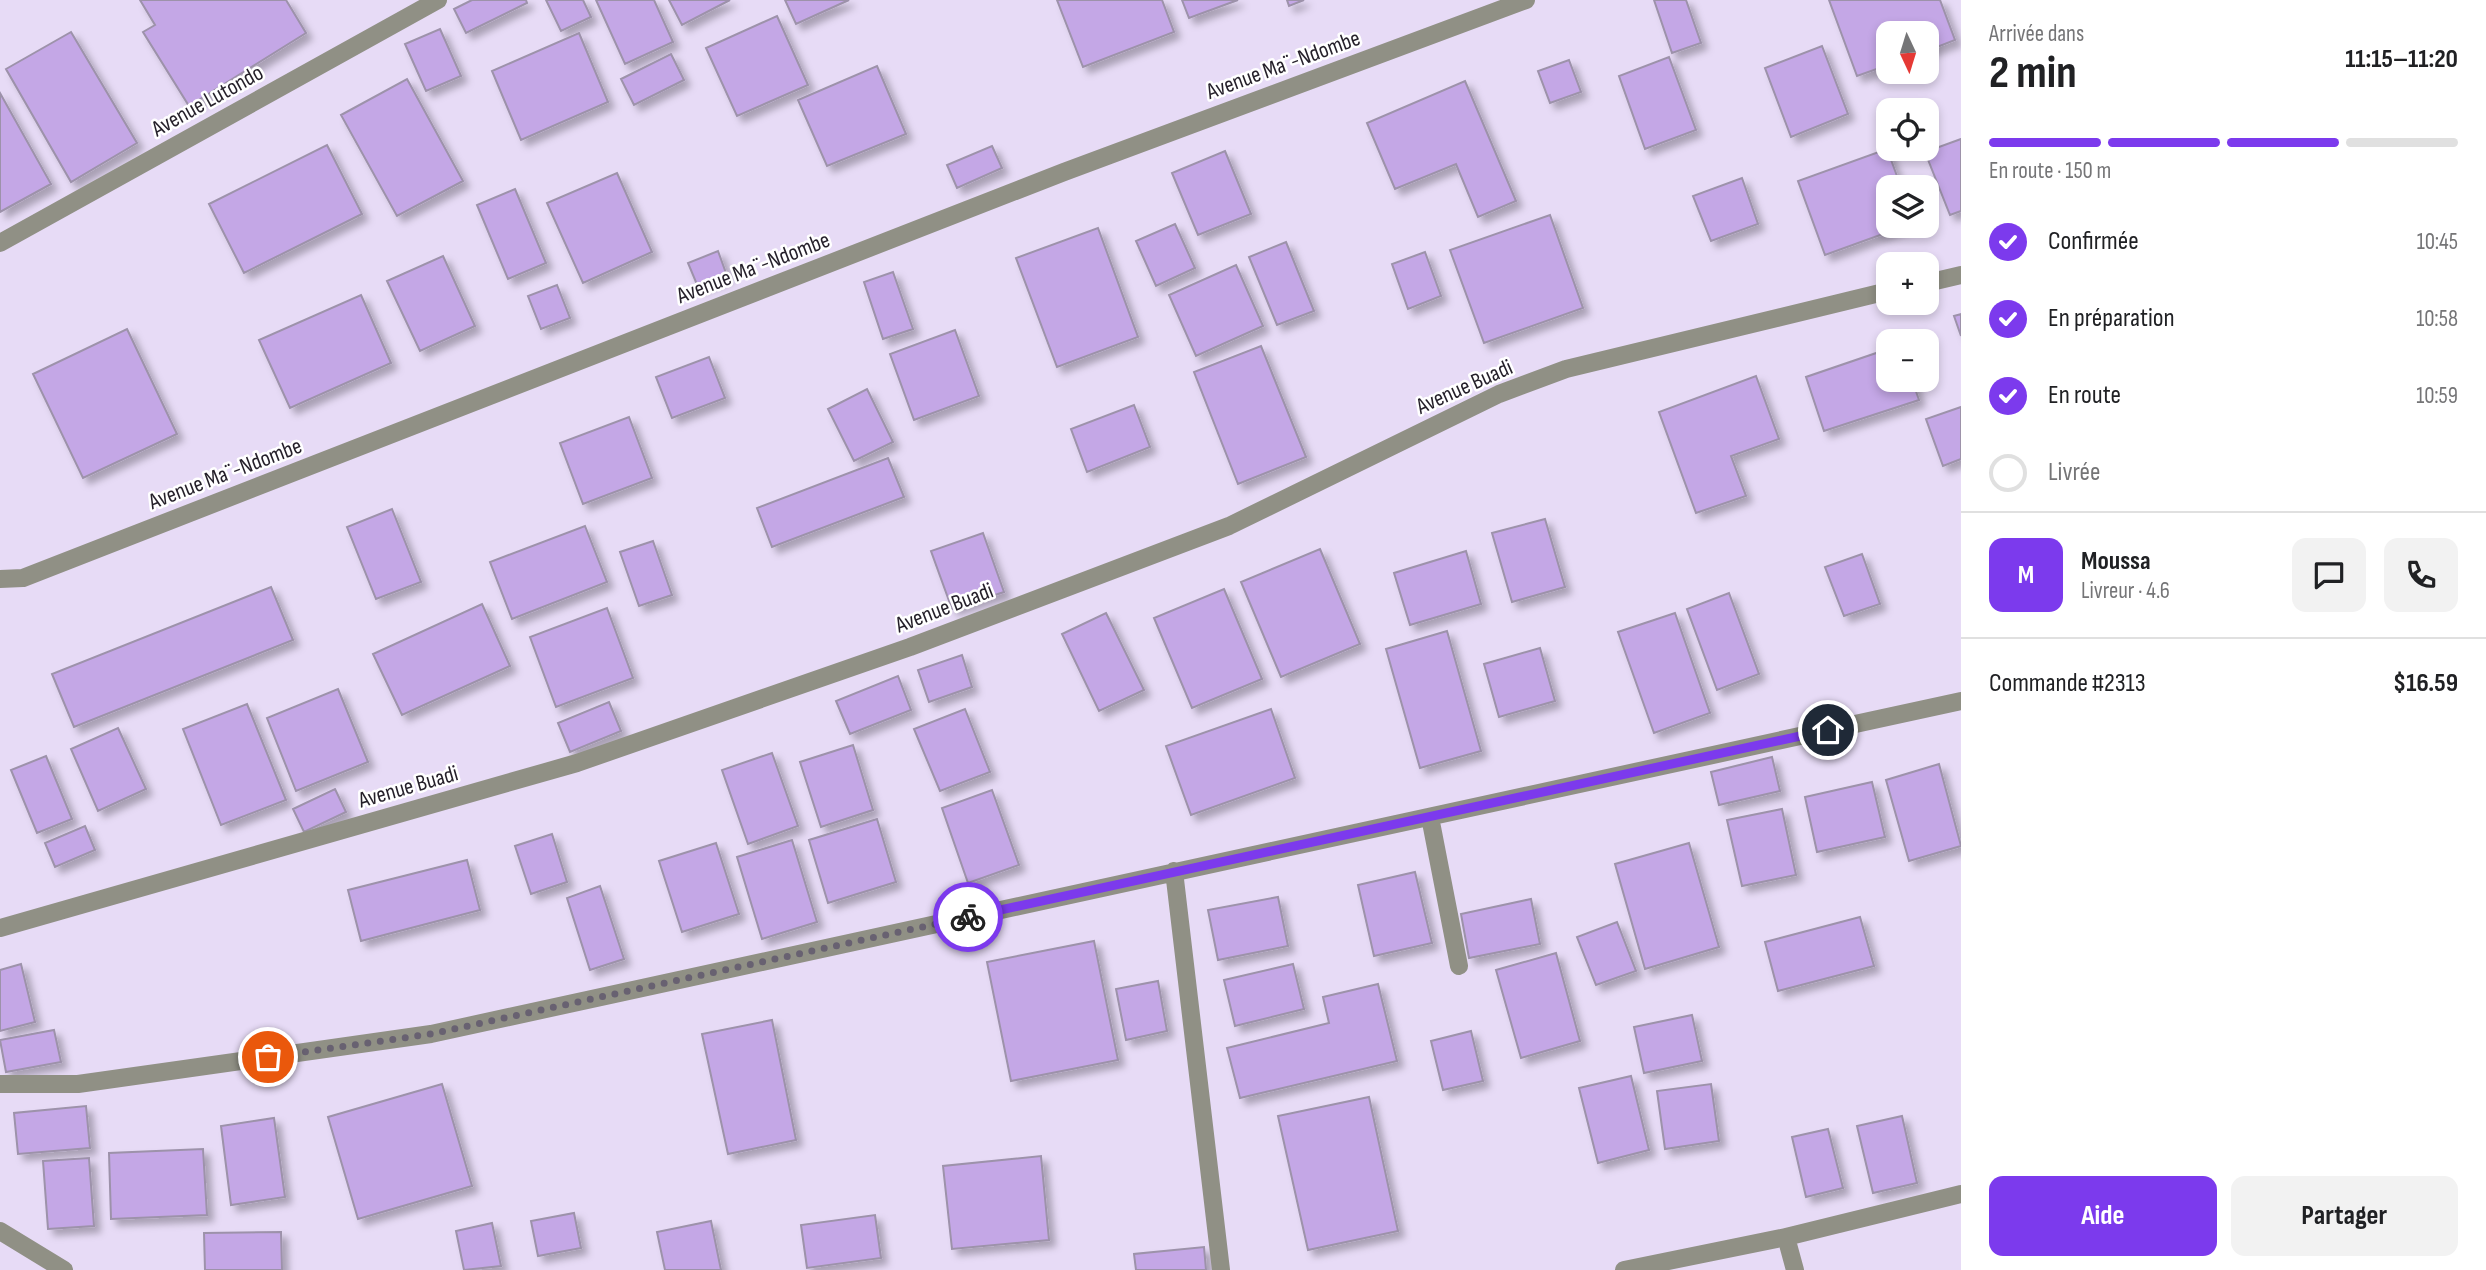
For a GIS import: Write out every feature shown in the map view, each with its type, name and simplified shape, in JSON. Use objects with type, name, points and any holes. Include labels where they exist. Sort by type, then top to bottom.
[{"type":"street","name":"Avenue Lutondo","points":[[0,243],[438,0]]},
{"type":"street","name":"Avenue Ma¨-Ndombe","points":[[0,579],[23,578],[1064,172],[1526,0]]},
{"type":"street","points":[[1939,280],[1961,275]]},
{"type":"street","name":"Avenue Buadi","points":[[0,928],[577,764],[910,647],[1229,526],[1499,394],[1566,369],[1876,294]]},
{"type":"street","points":[[0,1084],[78,1084],[431,1034],[1961,701]]},
{"type":"street","points":[[1430,817],[1459,966]]},
{"type":"street","points":[[1174,872],[1221,1270]]},
{"type":"street","points":[[1624,1270],[1786,1237],[1961,1194]]},
{"type":"street","points":[[0,1231],[64,1270]]},
{"type":"street","points":[[1786,1237],[1795,1270]]},
{"type":"building","points":[[140,0],[286,0],[306,33],[189,106],[143,32],[155,25]]},
{"type":"building","points":[[472,0],[526,0],[527,3],[466,33],[454,9]]},
{"type":"building","points":[[546,0],[583,0],[591,17],[561,31]]},
{"type":"building","points":[[596,0],[654,0],[673,42],[625,64]]},
{"type":"building","points":[[669,0],[730,0],[682,25]]},
{"type":"building","points":[[785,0],[849,0],[796,24]]},
{"type":"building","points":[[1057,0],[1162,0],[1174,32],[1083,67]]},
{"type":"building","points":[[1182,0],[1238,0],[1189,18]]},
{"type":"building","points":[[1287,0],[1304,0],[1289,6]]},
{"type":"building","points":[[1654,0],[1686,0],[1701,43],[1672,53]]},
{"type":"building","points":[[1829,0],[1940,0],[1955,40],[1939,46],[1939,21],[1876,21],[1876,69],[1857,76]]},
{"type":"building","points":[[777,16],[808,85],[737,116],[706,48]]},
{"type":"building","points":[[440,29],[461,76],[426,91],[405,44]]},
{"type":"building","points":[[71,32],[137,143],[71,182],[6,69]]},
{"type":"building","points":[[579,33],[608,102],[521,140],[492,71]]},
{"type":"building","points":[[1822,46],[1848,114],[1791,137],[1765,68]]},
{"type":"building","points":[[671,54],[684,80],[634,105],[621,79]]},
{"type":"building","points":[[1669,57],[1696,130],[1645,149],[1619,76]]},
{"type":"building","points":[[1569,60],[1581,92],[1550,103],[1538,71]]},
{"type":"building","points":[[877,66],[906,134],[827,166],[798,100]]},
{"type":"building","points":[[407,79],[463,181],[397,216],[341,115]]},
{"type":"building","points":[[1465,81],[1516,201],[1478,217],[1456,164],[1395,189],[1367,123]]},
{"type":"building","points":[[0,93],[51,184],[0,212]]},
{"type":"building","points":[[1961,139],[1961,211],[1950,215],[1939,187],[1939,175],[1934,175],[1929,161],[1939,161],[1939,147]]},
{"type":"building","points":[[327,145],[362,214],[244,273],[209,204]]},
{"type":"building","points":[[992,146],[1002,168],[957,188],[947,165]]},
{"type":"building","points":[[1225,151],[1251,214],[1198,235],[1172,173]]},
{"type":"building","points":[[1876,153],[1876,161],[1891,161],[1897,175],[1876,175],[1876,237],[1825,255],[1798,181]]},
{"type":"building","points":[[617,173],[652,252],[583,283],[547,203]]},
{"type":"building","points":[[1742,178],[1758,224],[1711,241],[1693,196]]},
{"type":"building","points":[[515,189],[546,263],[508,279],[477,205]]},
{"type":"building","points":[[1550,215],[1583,308],[1484,343],[1450,250]]},
{"type":"building","points":[[1175,224],[1195,268],[1156,286],[1136,241]]},
{"type":"building","points":[[1098,228],[1138,337],[1057,367],[1016,258]]},
{"type":"building","points":[[1286,242],[1314,311],[1277,325],[1249,257]]},
{"type":"building","points":[[718,251],[727,276],[698,287],[688,263]]},
{"type":"building","points":[[1425,252],[1441,296],[1408,309],[1392,264]]},
{"type":"building","points":[[443,256],[475,326],[420,351],[387,281]]},
{"type":"building","points":[[1236,265],[1263,326],[1196,356],[1169,295]]},
{"type":"building","points":[[893,272],[913,329],[883,339],[864,282]]},
{"type":"building","points":[[557,285],[570,318],[541,329],[528,296]]},
{"type":"building","points":[[361,295],[391,363],[290,408],[259,340]]},
{"type":"building","points":[[1961,314],[1961,336],[1954,316]]},
{"type":"building","points":[[127,329],[177,434],[83,478],[33,374]]},
{"type":"building","points":[[955,330],[979,396],[914,420],[890,354]]},
{"type":"building","points":[[1261,346],[1306,457],[1238,484],[1194,372]]},
{"type":"building","points":[[1876,353],[1876,392],[1916,392],[1919,400],[1824,431],[1806,377]]},
{"type":"building","points":[[709,357],[725,398],[672,418],[656,377]]},
{"type":"building","points":[[1756,376],[1779,439],[1731,456],[1746,496],[1696,513],[1659,412]]},
{"type":"building","points":[[867,389],[893,442],[854,461],[828,409]]},
{"type":"building","points":[[1134,405],[1150,447],[1087,472],[1071,429]]},
{"type":"building","points":[[1961,407],[1961,459],[1943,466],[1926,419]]},
{"type":"building","points":[[629,417],[652,478],[583,504],[560,443]]},
{"type":"building","points":[[888,458],[904,497],[772,547],[757,508]]},
{"type":"building","points":[[392,509],[421,582],[376,599],[347,527]]},
{"type":"building","points":[[1545,519],[1565,587],[1512,602],[1492,533]]},
{"type":"building","points":[[585,526],[607,582],[512,619],[490,562]]},
{"type":"building","points":[[983,533],[1004,592],[952,609],[931,551]]},
{"type":"building","points":[[653,541],[672,595],[639,606],[620,552]]},
{"type":"building","points":[[1320,549],[1360,644],[1281,677],[1241,582]]},
{"type":"building","points":[[1466,551],[1481,604],[1410,625],[1394,573]]},
{"type":"building","points":[[1862,554],[1880,604],[1844,616],[1825,567]]},
{"type":"building","points":[[271,587],[293,640],[74,727],[52,674]]},
{"type":"building","points":[[1224,589],[1262,679],[1192,708],[1154,618]]},
{"type":"building","points":[[1729,593],[1759,674],[1717,690],[1687,609]]},
{"type":"building","points":[[482,604],[510,666],[402,715],[373,654]]},
{"type":"building","points":[[607,608],[633,678],[556,707],[530,637]]},
{"type":"building","points":[[1106,613],[1144,690],[1099,711],[1062,634]]},
{"type":"building","points":[[1675,613],[1710,713],[1654,733],[1618,632]]},
{"type":"building","points":[[1447,631],[1481,751],[1420,768],[1386,649]]},
{"type":"building","points":[[1540,648],[1555,701],[1499,717],[1484,664]]},
{"type":"building","points":[[962,655],[972,687],[929,702],[918,670]]},
{"type":"building","points":[[898,676],[911,710],[850,734],[836,701]]},
{"type":"building","points":[[338,689],[368,762],[296,791],[267,718]]},
{"type":"building","points":[[609,702],[621,731],[570,752],[558,723]]},
{"type":"building","points":[[247,704],[286,800],[221,825],[183,729]]},
{"type":"building","points":[[965,709],[990,772],[940,791],[914,729]]},
{"type":"building","points":[[1271,709],[1295,778],[1191,815],[1166,746]]},
{"type":"building","points":[[118,728],[146,789],[98,811],[71,749]]},
{"type":"building","points":[[853,745],[873,810],[821,827],[800,762]]},
{"type":"building","points":[[772,753],[798,826],[748,844],[722,770]]},
{"type":"building","points":[[46,756],[72,819],[37,833],[11,770]]},
{"type":"building","points":[[1772,757],[1780,791],[1719,805],[1711,772]]},
{"type":"building","points":[[1939,764],[1961,846],[1909,861],[1886,780]]},
{"type":"building","points":[[1872,782],[1885,837],[1817,852],[1805,797]]},
{"type":"building","points":[[335,789],[346,812],[304,832],[293,809]]},
{"type":"building","points":[[992,790],[1019,865],[968,883],[942,808]]},
{"type":"building","points":[[1782,809],[1796,875],[1742,886],[1727,820]]},
{"type":"building","points":[[877,819],[896,882],[828,903],[809,840]]},
{"type":"building","points":[[85,826],[95,850],[55,867],[45,843]]},
{"type":"building","points":[[552,834],[567,882],[531,894],[515,846]]},
{"type":"building","points":[[792,840],[817,922],[762,939],[737,857]]},
{"type":"building","points":[[716,843],[739,914],[682,932],[659,861]]},
{"type":"building","points":[[1689,843],[1719,947],[1645,969],[1615,864]]},
{"type":"building","points":[[467,860],[480,910],[361,941],[348,890]]},
{"type":"building","points":[[1415,872],[1432,943],[1374,956],[1358,885]]},
{"type":"building","points":[[600,886],[624,959],[590,970],[567,898]]},
{"type":"building","points":[[1278,897],[1288,946],[1218,960],[1208,910]]},
{"type":"building","points":[[1531,899],[1540,944],[1469,958],[1461,914]]},
{"type":"building","points":[[1860,917],[1874,966],[1778,991],[1765,942]]},
{"type":"building","points":[[1617,922],[1636,971],[1596,985],[1577,937]]},
{"type":"building","points":[[1094,941],[1118,1060],[1011,1081],[987,962]]},
{"type":"building","points":[[1556,953],[1580,1041],[1521,1058],[1496,970]]},
{"type":"building","points":[[21,964],[35,1022],[0,1031],[0,970]]},
{"type":"building","points":[[1293,964],[1304,1009],[1235,1026],[1224,980]]},
{"type":"building","points":[[1158,981],[1167,1031],[1126,1040],[1116,989]]},
{"type":"building","points":[[1378,984],[1397,1061],[1240,1098],[1227,1048],[1329,1023],[1323,997]]},
{"type":"building","points":[[1692,1015],[1702,1061],[1644,1073],[1634,1027]]},
{"type":"building","points":[[772,1020],[796,1140],[728,1154],[702,1034]]},
{"type":"building","points":[[54,1030],[61,1062],[6,1072],[0,1040]]},
{"type":"building","points":[[1471,1031],[1483,1081],[1443,1090],[1431,1041]]},
{"type":"building","points":[[1631,1076],[1649,1150],[1598,1163],[1579,1088]]},
{"type":"building","points":[[442,1084],[472,1186],[358,1219],[328,1117]]},
{"type":"building","points":[[1711,1084],[1719,1141],[1665,1149],[1657,1091]]},
{"type":"building","points":[[1369,1097],[1398,1231],[1308,1250],[1278,1116]]},
{"type":"building","points":[[86,1106],[90,1148],[18,1154],[14,1113]]},
{"type":"building","points":[[1902,1116],[1917,1183],[1873,1193],[1857,1126]]},
{"type":"building","points":[[274,1118],[285,1197],[231,1205],[221,1126]]},
{"type":"building","points":[[1828,1129],[1843,1188],[1806,1197],[1792,1137]]},
{"type":"building","points":[[203,1149],[207,1215],[111,1219],[109,1153]]},
{"type":"building","points":[[1041,1156],[1049,1240],[952,1249],[943,1166]]},
{"type":"building","points":[[89,1158],[94,1226],[48,1229],[43,1161]]},
{"type":"building","points":[[574,1213],[581,1248],[538,1256],[531,1221]]},
{"type":"building","points":[[875,1215],[881,1258],[807,1268],[801,1225]]},
{"type":"building","points":[[711,1221],[721,1270],[665,1270],[657,1232]]},
{"type":"building","points":[[492,1223],[501,1266],[464,1270],[456,1231]]},
{"type":"building","points":[[281,1232],[282,1270],[205,1270],[204,1233]]},
{"type":"building","points":[[1204,1247],[1206,1270],[1136,1270],[1134,1254]]},
{"type":"way so far","points":[[268,1057],[431,1034],[968,917]]},
{"type":"route","points":[[968,917],[1828,730]]}]
